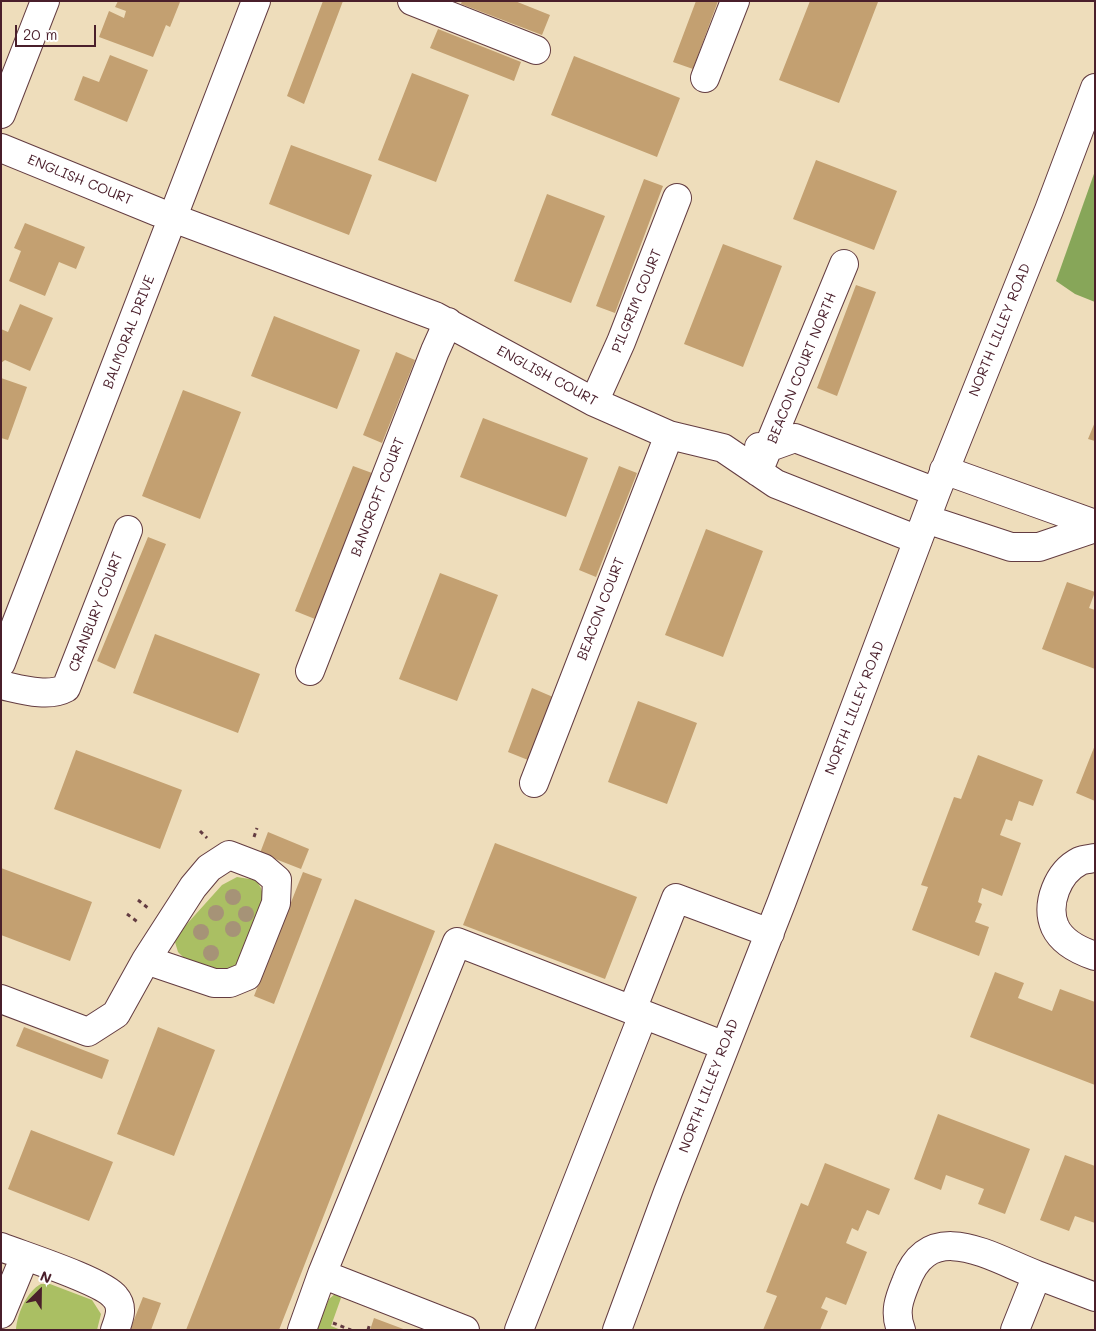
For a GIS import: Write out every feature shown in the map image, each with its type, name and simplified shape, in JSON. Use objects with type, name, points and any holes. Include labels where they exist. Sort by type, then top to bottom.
[{"type":"street","points":[[1,114],[45,1]]},
{"type":"street","name":"BALMORAL DRIVE","points":[[1,663],[166,215],[256,1]]},
{"type":"street","points":[[412,1],[536,50]]},
{"type":"street","points":[[705,78],[734,1]]},
{"type":"street","name":"NORTH LILLEY ROAD","points":[[617,1330],[770,933],[940,481],[1049,210],[1095,88]]},
{"type":"street","name":"ENGLISH COURT","points":[[1,148],[166,215],[367,289],[448,322],[594,402],[669,435],[723,448],[776,484],[922,529],[1011,547],[1039,547],[1095,526]]},
{"type":"street","name":"PILGRIM COURT","points":[[594,402],[621,342],[677,198]]},
{"type":"street","name":"BEACON COURT NORTH","points":[[758,472],[844,264]]},
{"type":"street","name":"BANCROFT COURT","points":[[310,671],[448,322]]},
{"type":"street","name":"BEACON COURT","points":[[534,783],[669,435]]},
{"type":"street","points":[[723,448],[770,446],[795,438],[1095,526]]},
{"type":"street","name":"CRANBURY COURT","points":[[1,685],[26,690],[58,692],[66,688],[128,530]]},
{"type":"street","points":[[1,999],[88,1032],[116,1014],[146,960],[193,887],[209,868],[229,856],[263,868],[277,880],[276,903],[247,976],[230,983],[214,982],[146,960]]},
{"type":"street","points":[[1095,858],[1080,860],[1064,873],[1055,888],[1052,908],[1055,926],[1063,938],[1083,952],[1095,956]]},
{"type":"street","points":[[519,1330],[638,1012],[676,898],[770,933]]},
{"type":"street","points":[[302,1330],[322,1274],[457,942],[725,1046]]},
{"type":"street","points":[[900,1330],[896,1308],[909,1272],[916,1259],[938,1247],[950,1244],[964,1246],[1095,1297]]},
{"type":"street","points":[[1,1314],[13,1252],[101,1286],[116,1298],[121,1313],[115,1330]]},
{"type":"street","points":[[322,1274],[465,1330]]},
{"type":"street","points":[[1015,1330],[1037,1275]]},
{"type":"green space","points":[[1095,171],[1095,302],[1075,294],[1056,281]]},
{"type":"green space","points":[[237,877],[256,880],[261,888],[265,902],[240,962],[229,970],[218,971],[185,959],[178,952],[175,942],[177,935],[222,885]]},
{"type":"green space","points":[[41,1284],[50,1284],[92,1300],[101,1314],[97,1330],[16,1330],[18,1317],[27,1297]]},
{"type":"green space","points":[[336,1293],[341,1298],[331,1326],[341,1330],[316,1330],[329,1299]]},
{"type":"building","points":[[118,1],[180,2],[170,27],[166,25],[153,57],[99,37],[109,11],[124,18],[126,11],[115,7]]},
{"type":"building","points":[[323,1],[343,1],[304,104],[287,96]]},
{"type":"building","points":[[462,1],[515,1],[550,15],[542,35],[461,4]]},
{"type":"building","points":[[696,1],[718,1],[693,69],[673,62]]},
{"type":"building","points":[[810,1],[878,2],[839,103],[779,80]]},
{"type":"building","points":[[438,29],[521,62],[514,81],[430,48]]},
{"type":"building","points":[[110,55],[148,70],[127,122],[74,100],[83,76],[99,82]]},
{"type":"building","points":[[574,56],[680,98],[657,157],[551,115]]},
{"type":"building","points":[[412,73],[469,95],[436,182],[378,160]]},
{"type":"building","points":[[291,145],[372,175],[349,235],[269,204]]},
{"type":"building","points":[[816,160],[897,191],[874,250],[793,219]]},
{"type":"building","points":[[644,179],[663,186],[615,313],[596,306]]},
{"type":"building","points":[[547,194],[605,216],[571,303],[514,281]]},
{"type":"building","points":[[25,223],[85,247],[76,269],[59,262],[45,296],[9,281],[21,251],[14,248]]},
{"type":"building","points":[[723,244],[782,266],[743,367],[684,344]]},
{"type":"building","points":[[856,285],[876,292],[837,396],[817,388]]},
{"type":"building","points":[[20,304],[53,318],[30,371],[5,360],[1,363],[1,329],[8,332]]},
{"type":"building","points":[[274,316],[360,350],[337,409],[251,376]]},
{"type":"building","points":[[396,352],[415,360],[382,443],[363,435]]},
{"type":"building","points":[[1,378],[27,387],[8,440],[1,438]]},
{"type":"building","points":[[183,390],[241,412],[200,519],[142,496]]},
{"type":"building","points":[[483,418],[588,458],[566,517],[460,477]]},
{"type":"building","points":[[1095,422],[1095,441],[1088,439]]},
{"type":"building","points":[[353,466],[372,473],[315,619],[295,611]]},
{"type":"building","points":[[619,466],[637,473],[596,577],[579,570]]},
{"type":"building","points":[[706,529],[763,551],[723,657],[665,635]]},
{"type":"building","points":[[148,537],[166,544],[115,669],[97,661]]},
{"type":"building","points":[[440,573],[498,595],[457,701],[399,679]]},
{"type":"building","points":[[1067,582],[1095,592],[1089,608],[1095,610],[1095,669],[1042,649]]},
{"type":"building","points":[[155,634],[260,674],[238,733],[133,693]]},
{"type":"building","points":[[532,688],[553,697],[528,760],[508,752]]},
{"type":"building","points":[[638,701],[697,723],[667,804],[608,782]]},
{"type":"building","points":[[1095,745],[1095,801],[1076,793]]},
{"type":"building","points":[[76,750],[182,790],[160,849],[54,809]]},
{"type":"building","points":[[978,755],[1043,780],[1033,806],[1019,801],[1012,821],[1006,819],[1000,835],[1021,843],[1002,896],[982,888],[978,902],[982,904],[975,922],[989,927],[979,956],[912,930],[928,887],[921,885],[954,797],[961,799]]},
{"type":"building","points":[[268,832],[309,849],[301,869],[260,853]]},
{"type":"building","points":[[495,843],[637,897],[605,979],[463,925]]},
{"type":"building","points":[[1,868],[92,902],[70,961],[1,935]]},
{"type":"building","points":[[303,872],[322,879],[274,1004],[254,996]]},
{"type":"building","points":[[355,899],[435,931],[279,1330],[186,1330]]},
{"type":"building","points":[[995,972],[1024,983],[1018,998],[1052,1011],[1060,989],[1095,1002],[1095,1085],[970,1037]]},
{"type":"building","points":[[24,1027],[109,1060],[102,1079],[16,1046]]},
{"type":"building","points":[[158,1027],[215,1050],[174,1156],[117,1134]]},
{"type":"building","points":[[938,1114],[1030,1149],[1005,1214],[978,1204],[984,1189],[946,1175],[941,1190],[914,1179]]},
{"type":"building","points":[[31,1130],[113,1162],[89,1221],[8,1189]]},
{"type":"building","points":[[1065,1155],[1095,1166],[1095,1223],[1075,1216],[1069,1231],[1040,1220]]},
{"type":"building","points":[[825,1163],[890,1189],[879,1215],[867,1210],[858,1231],[852,1228],[846,1243],[867,1252],[846,1305],[826,1297],[821,1308],[828,1311],[820,1330],[763,1330],[777,1296],[766,1292],[801,1203],[808,1206]]},
{"type":"building","points":[[143,1297],[161,1303],[151,1330],[130,1330]]},
{"type":"building","points":[[374,1318],[406,1330],[370,1330]]}]
